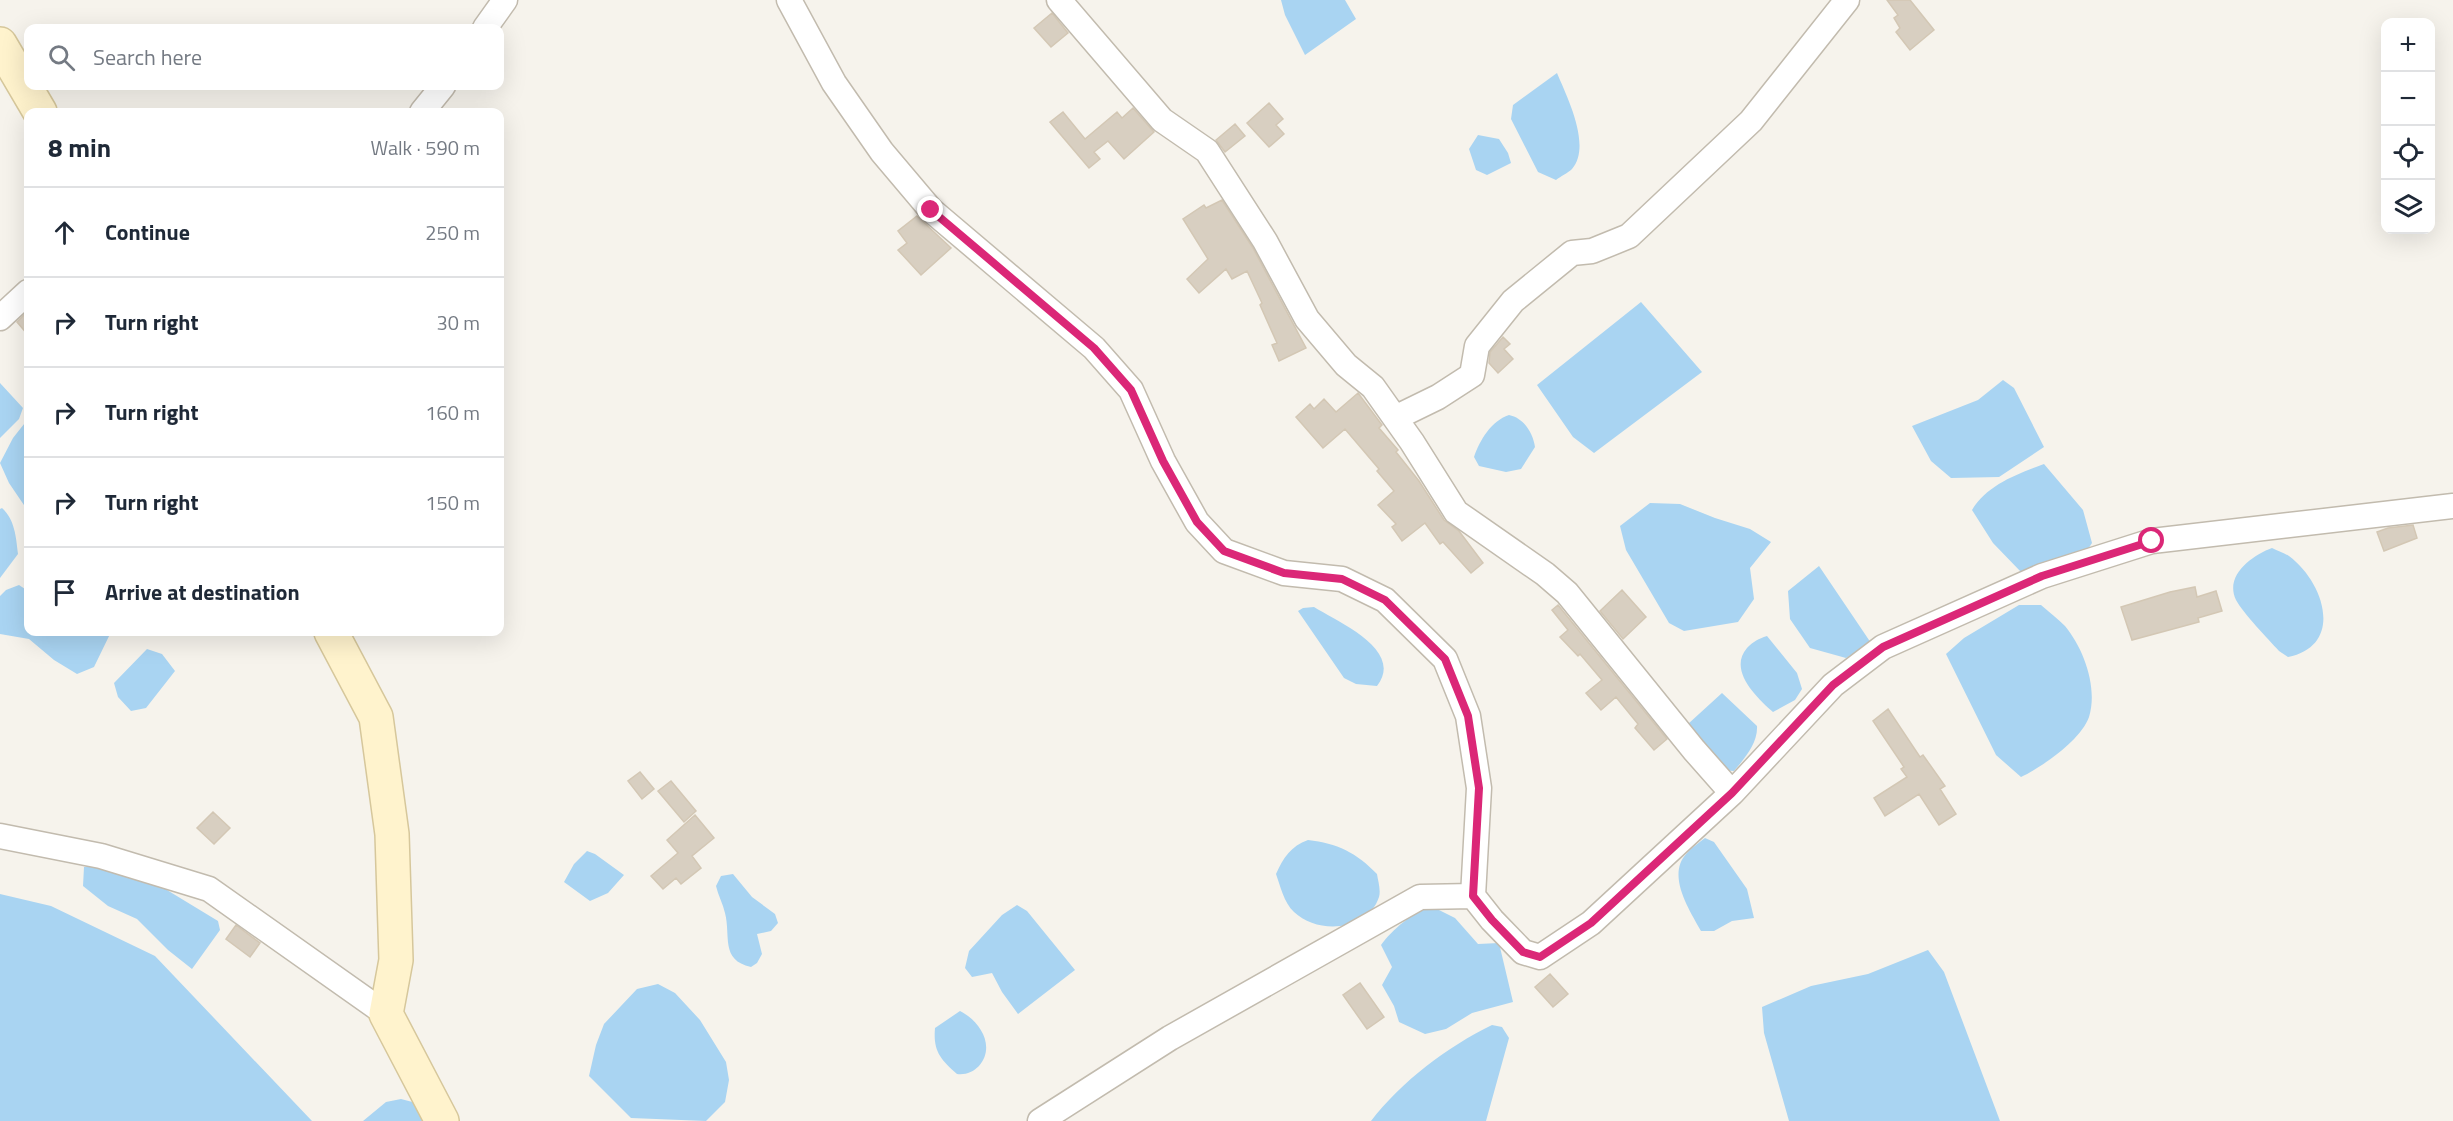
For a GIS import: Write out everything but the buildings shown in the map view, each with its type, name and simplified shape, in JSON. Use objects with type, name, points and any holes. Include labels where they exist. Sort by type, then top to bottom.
[{"type":"street","points":[[488,24],[505,0]]},
{"type":"street","points":[[789,0],[834,83],[882,152],[931,210],[1094,348],[1131,390],[1163,461],[1197,522],[1224,551],[1284,573],[1342,579],[1385,600],[1445,659],[1468,716],[1479,788],[1473,896],[1492,920],[1523,952],[1540,957],[1591,923],[1732,793],[1833,685],[1883,647],[2042,576],[2152,541],[2453,506]]},
{"type":"street","points":[[1059,0],[1162,120],[1207,151],[1232,186],[1265,241],[1307,320],[1346,365],[1373,387],[1456,512],[1545,574],[1567,593],[1694,750],[1732,793]]},
{"type":"street","points":[[1395,418],[1438,397],[1472,375],[1477,346],[1513,301],[1559,262],[1572,253],[1592,252],[1629,236],[1662,206],[1751,121],[1846,0]]},
{"type":"street","points":[[0,45],[24,85]]},
{"type":"street","points":[[27,90],[38,108]]},
{"type":"street","points":[[425,108],[440,90]]},
{"type":"street","points":[[0,318],[24,296]]},
{"type":"street","points":[[333,636],[376,717],[392,834],[394,880],[396,960],[386,1014]]},
{"type":"street","points":[[0,836],[101,856],[209,889],[386,1014],[442,1121]]},
{"type":"street","points":[[1040,1121],[1170,1038],[1420,897],[1473,896]]},
{"type":"water","points":[[1281,0],[1345,0],[1356,19],[1305,55],[1285,15]]},
{"type":"water","points":[[1557,73],[1576,121],[1580,148],[1578,159],[1572,169],[1556,180],[1538,172],[1511,119],[1513,105]]},
{"type":"water","points":[[1478,135],[1499,139],[1511,163],[1487,175],[1476,170],[1469,149]]},
{"type":"water","points":[[1641,302],[1702,372],[1594,453],[1573,437],[1537,385]]},
{"type":"water","points":[[2003,380],[2014,388],[2044,447],[1999,477],[1951,478],[1931,461],[1912,426],[1978,400]]},
{"type":"water","points":[[0,383],[23,408],[19,419],[0,438]]},
{"type":"water","points":[[1509,415],[1519,419],[1527,427],[1535,447],[1521,469],[1506,472],[1479,466],[1474,457],[1479,444],[1492,426]]},
{"type":"water","points":[[24,424],[24,505],[9,483],[0,463],[13,438]]},
{"type":"water","points":[[2044,464],[2083,510],[2092,543],[2086,552],[2021,572],[1993,543],[1972,510],[1978,501],[1994,487],[2013,476]]},
{"type":"water","points":[[1650,503],[1680,504],[1750,529],[1771,542],[1750,568],[1754,599],[1738,622],[1684,631],[1669,623],[1626,550],[1620,526]]},
{"type":"water","points":[[2,508],[12,523],[18,554],[0,578],[0,509]]},
{"type":"water","points":[[2272,548],[2289,556],[2301,567],[2312,581],[2323,612],[2323,627],[2317,640],[2306,650],[2288,657],[2279,651],[2250,619],[2239,605],[2233,591],[2237,574],[2242,567]]},
{"type":"water","points":[[1819,566],[1871,643],[1846,658],[1810,648],[1790,619],[1788,591]]},
{"type":"water","points":[[19,585],[24,588],[24,636],[109,636],[94,667],[77,674],[54,660],[29,639],[0,634],[0,596],[6,590]]},
{"type":"water","points":[[2019,605],[2041,605],[2065,626],[2078,646],[2088,669],[2092,694],[2089,717],[2078,735],[2050,760],[2021,777],[1996,755],[1946,654],[1964,638]]},
{"type":"water","points":[[1314,607],[1352,629],[1376,649],[1382,661],[1383,673],[1377,686],[1356,684],[1344,678],[1298,611]]},
{"type":"water","points":[[1767,636],[1797,673],[1802,689],[1795,700],[1773,712],[1746,683],[1741,665],[1742,656],[1747,648],[1756,640]]},
{"type":"water","points":[[147,649],[162,654],[175,671],[146,708],[131,711],[118,697],[114,683]]},
{"type":"water","points":[[1722,693],[1757,726],[1753,744],[1734,771],[1721,770],[1688,724]]},
{"type":"water","points":[[1705,838],[1714,842],[1747,889],[1754,918],[1732,921],[1714,931],[1701,931],[1682,892],[1679,871],[1681,862],[1687,853]]},
{"type":"water","points":[[1308,840],[1346,850],[1362,860],[1377,874],[1379,897],[1364,917],[1354,923],[1341,926],[1316,924],[1294,912],[1288,904],[1276,874],[1288,853]]},
{"type":"water","points":[[587,851],[595,854],[624,875],[608,893],[590,901],[564,882],[574,864]]},
{"type":"water","points":[[100,865],[162,887],[218,921],[220,930],[192,969],[168,950],[137,919],[108,906],[83,886],[84,867]]},
{"type":"water","points":[[733,874],[752,897],[775,914],[778,923],[771,931],[757,934],[762,954],[757,963],[751,967],[741,964],[731,953],[725,913],[716,886],[721,876]]},
{"type":"water","points":[[0,894],[51,906],[155,956],[312,1121],[0,1121]]},
{"type":"water","points":[[1017,905],[1027,911],[1075,970],[1018,1014],[992,973],[972,977],[965,968],[969,951],[1002,915]]},
{"type":"water","points":[[1431,906],[1455,918],[1478,944],[1499,943],[1513,1002],[1472,1013],[1446,1029],[1425,1034],[1399,1022],[1394,1006],[1382,985],[1392,967],[1381,945],[1403,922]]},
{"type":"water","points":[[1928,950],[1944,972],[2000,1121],[1789,1121],[1764,1033],[1762,1007],[1811,986],[1868,974]]},
{"type":"water","points":[[658,984],[675,993],[700,1020],[726,1062],[729,1080],[725,1102],[706,1121],[631,1118],[589,1076],[596,1045],[604,1024],[637,989]]},
{"type":"water","points":[[960,1011],[974,1021],[979,1028],[986,1042],[986,1050],[979,1066],[969,1073],[957,1074],[939,1054],[935,1043],[935,1028]]},
{"type":"water","points":[[1492,1025],[1502,1027],[1509,1038],[1486,1121],[1371,1121],[1397,1092],[1426,1066],[1458,1044]]},
{"type":"water","points":[[401,1099],[420,1104],[434,1121],[363,1121],[386,1102]]},
{"type":"route","points":[[931,210],[986,259],[1094,348],[1131,390],[1163,461],[1197,522],[1224,551],[1284,573],[1342,579],[1385,600],[1445,659],[1468,716],[1479,788],[1473,896],[1492,920],[1523,952],[1540,957],[1591,923],[1732,793],[1833,685],[1883,647],[2042,576],[2152,541]]}]
